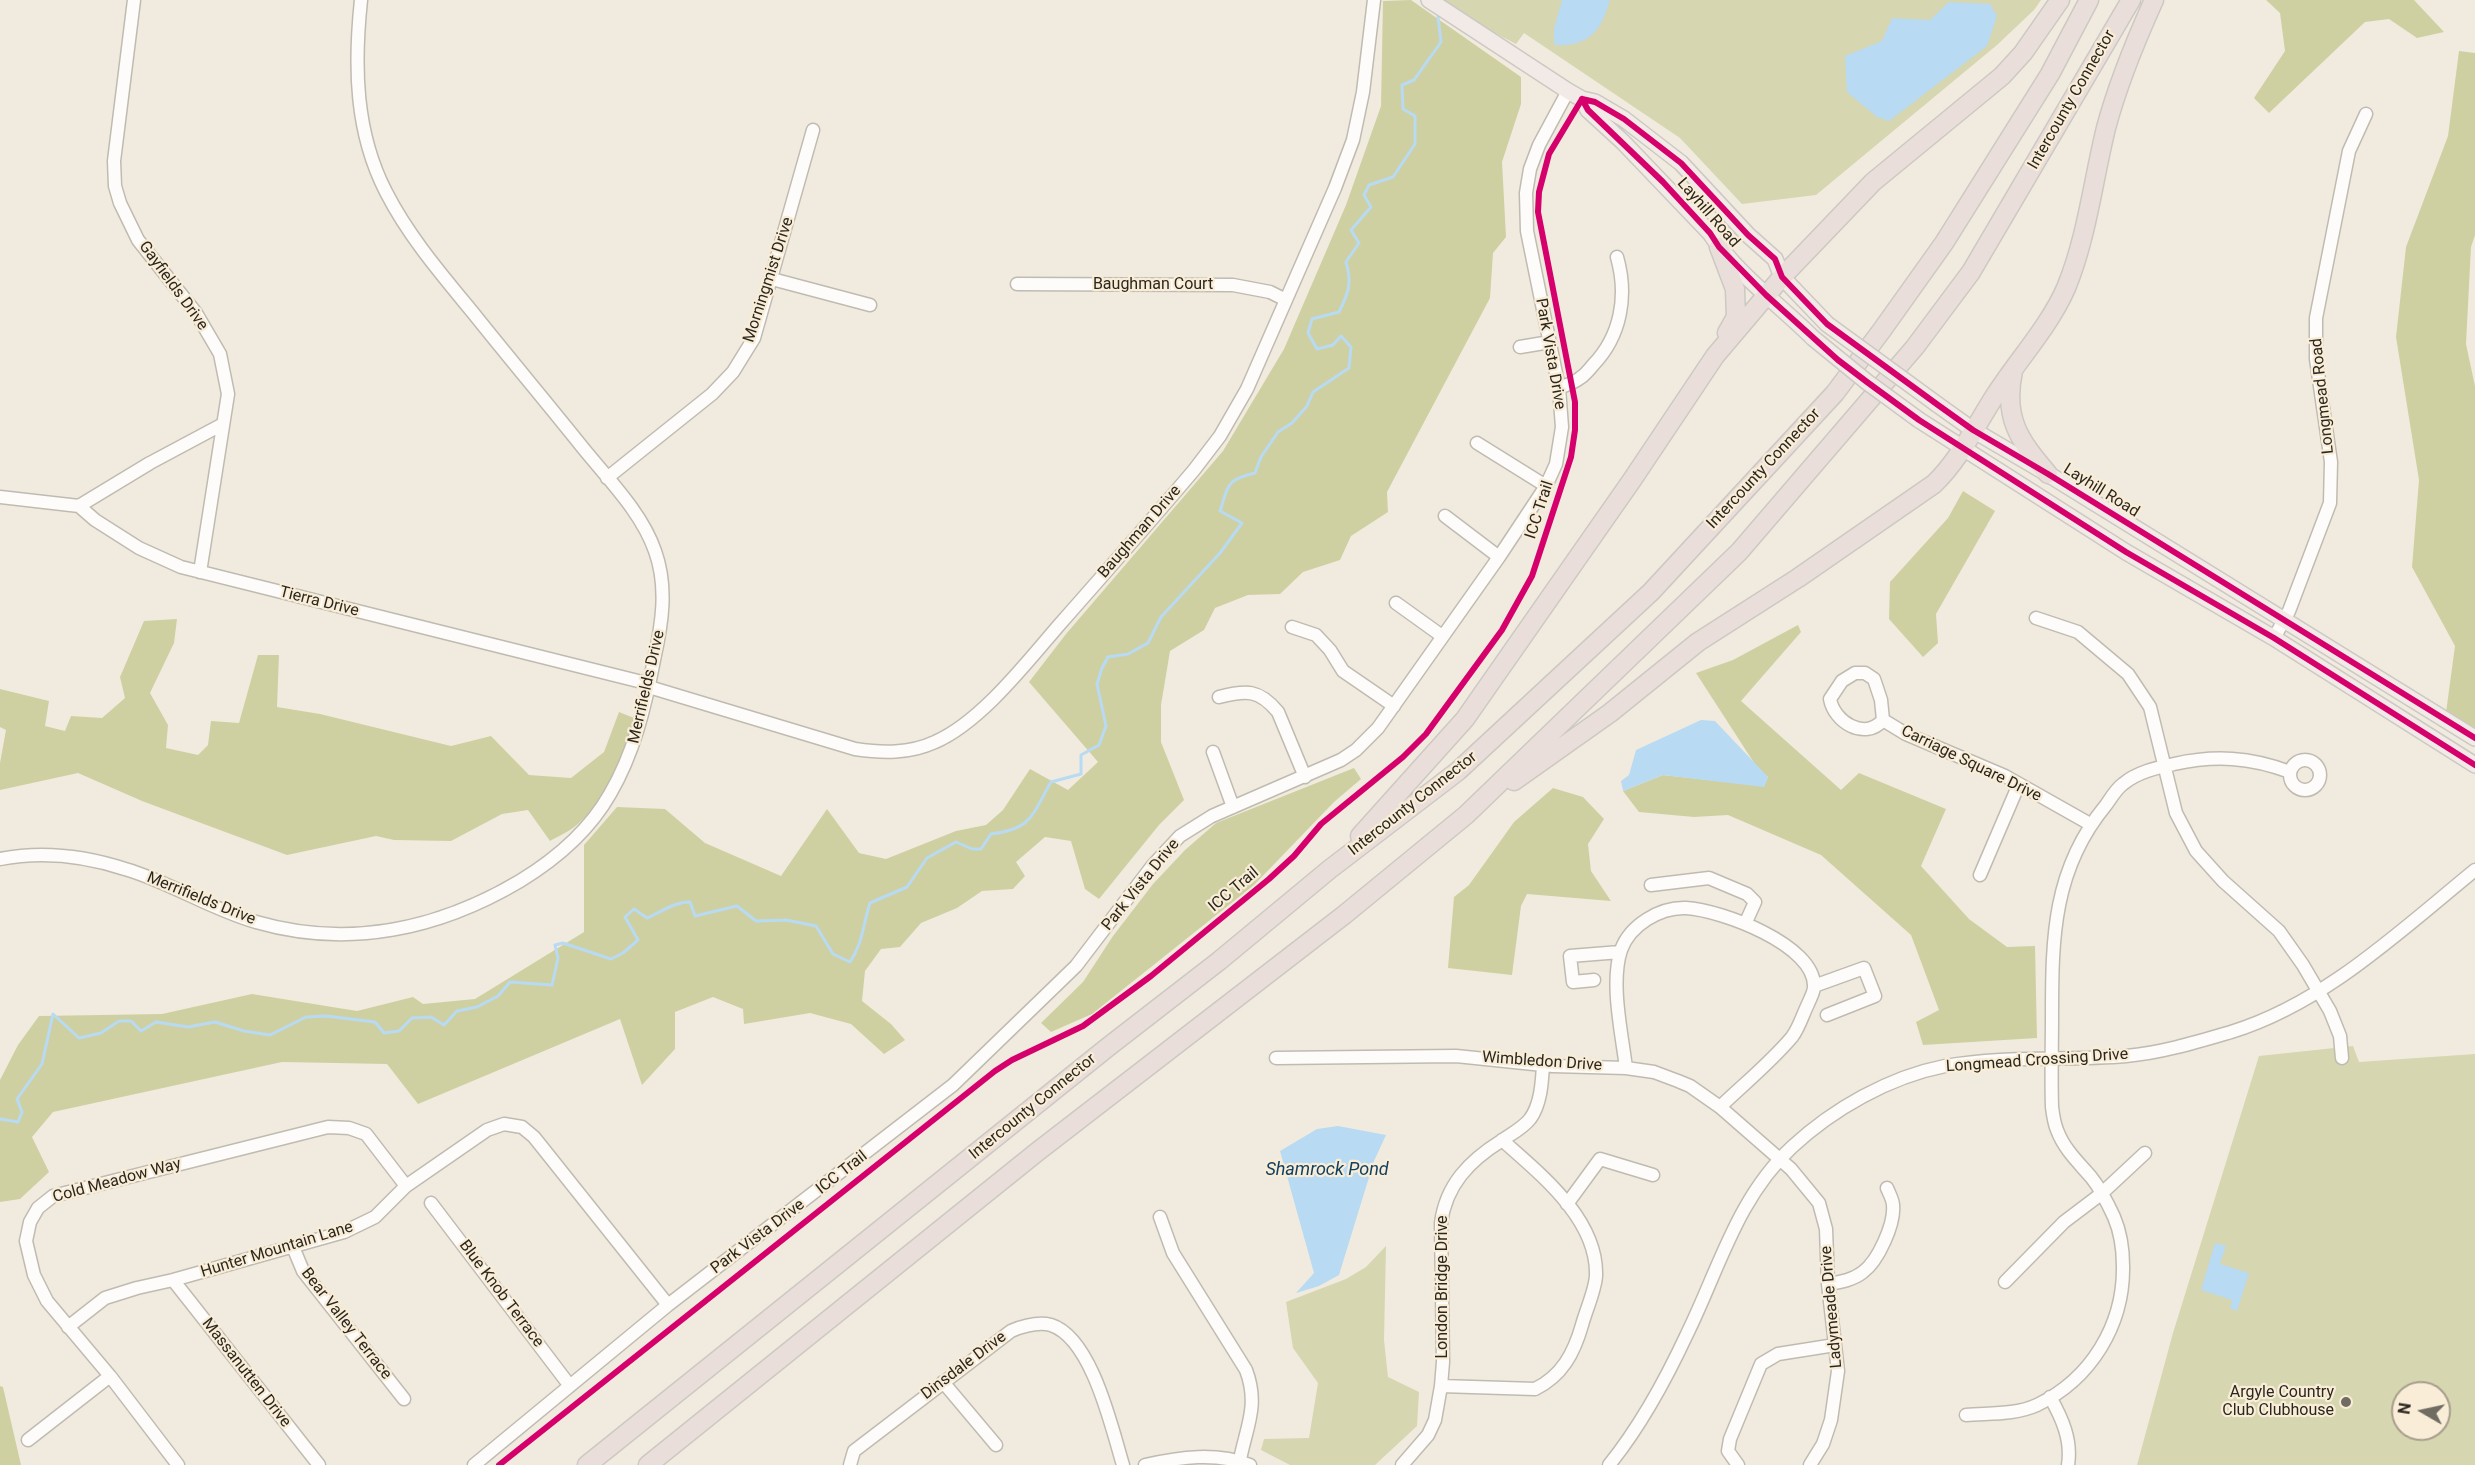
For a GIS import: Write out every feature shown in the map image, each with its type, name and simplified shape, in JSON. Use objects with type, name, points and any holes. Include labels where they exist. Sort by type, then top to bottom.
[{"type":"highway","points":[[1715,356],[1782,277],[1872,182],[2002,76],[2023,53],[2060,0]]},
{"type":"highway","name":"Intercounty Connector","points":[[587,1465],[1099,1054],[1228,954],[1330,869],[1458,771],[1651,592],[1835,393],[1944,243],[2050,74],[2089,0]]},
{"type":"highway","name":"Intercounty Connector","points":[[648,1465],[1037,1152],[1344,915],[1467,815],[1739,552],[1915,347],[1971,272],[2131,0]]},
{"type":"highway","points":[[1467,815],[1610,714],[1698,642],[1798,578],[1934,484],[1951,468],[2015,364],[2052,313],[2065,289],[2076,259],[2110,115],[2127,61],[2154,0]]},
{"type":"highway","points":[[1330,869],[1465,719],[1632,480],[1715,356],[1736,317],[1735,289],[1719,247]]},
{"type":"highway","points":[[2015,364],[2010,388],[2014,424],[2024,446],[2049,474]]},
{"type":"main road","name":"Layhill Road","points":[[1429,0],[1568,91],[1582,99],[1595,102],[1624,119],[1681,164],[1748,235],[1775,259],[1782,277],[1827,324],[1973,430],[2049,474],[2475,738]]},
{"type":"main road","name":"Layhill Road","points":[[1582,99],[1588,110],[1623,142],[1710,233],[1719,247],[1766,296],[1860,376],[1919,420],[2126,552],[2274,638],[2475,765]]},
{"type":"street","name":"Gayfields Drive","points":[[134,0],[114,160],[115,186],[120,203],[138,240],[196,313],[220,354],[228,394],[200,572]]},
{"type":"street","name":"Merrifields Drive","points":[[0,860],[40,855],[77,858],[126,869],[221,910],[257,923],[294,931],[344,934],[396,930],[448,917],[489,899],[533,873],[561,852],[584,830],[609,796],[632,749],[649,686],[662,621],[662,577],[655,549],[641,522],[607,478],[415,240],[385,190],[365,137],[357,85],[357,46],[361,0]]},
{"type":"street","name":"Baughman Drive","points":[[649,686],[855,749],[873,752],[890,753],[923,747],[957,730],[976,714],[1019,671],[1194,470],[1220,436],[1247,389],[1335,188],[1353,140],[1363,92],[1374,0]]},
{"type":"street","name":"Park Vista Drive","points":[[474,1465],[668,1305],[953,1085],[1076,966],[1153,865],[1180,836],[1212,816],[1341,760],[1356,750],[1378,728],[1499,557],[1546,486],[1556,464],[1562,427],[1559,388],[1527,231],[1526,193],[1530,168],[1539,145],[1568,91]]},
{"type":"street","name":"Longmead Road","points":[[2274,638],[2284,621],[2330,503],[2331,462],[2316,359],[2316,318],[2349,151],[2366,114]]},
{"type":"street","name":"Morningmist Drive","points":[[607,478],[712,394],[733,372],[754,338],[813,130]]},
{"type":"street","points":[[1559,388],[1582,378],[1601,357],[1613,336],[1621,315],[1622,275],[1617,258]]},
{"type":"street","points":[[772,279],[870,305]]},
{"type":"street","name":"Baughman Court","points":[[1017,284],[1233,285],[1270,292],[1286,300]]},
{"type":"street","points":[[1520,347],[1550,342]]},
{"type":"street","points":[[0,497],[79,506],[150,463],[222,424]]},
{"type":"street","points":[[1477,444],[1546,486]]},
{"type":"street","name":"Tierra Drive","points":[[79,506],[95,520],[139,548],[160,559],[200,572],[649,686]]},
{"type":"street","points":[[1444,516],[1499,557]]},
{"type":"street","points":[[1395,603],[1442,636]]},
{"type":"street","points":[[2036,618],[2069,627],[2078,632],[2128,674],[2150,707],[2176,813],[2196,851],[2223,881],[2279,931],[2319,991],[2340,1036],[2342,1058]]},
{"type":"street","points":[[1292,627],[1316,635],[1330,650],[1343,671],[1394,706]]},
{"type":"street","name":"Carriage Square Drive","points":[[1856,673],[1865,673],[1874,678],[1881,700],[1883,720],[1876,729],[1867,731],[1857,728],[1839,717],[1832,709],[1830,699],[1842,681],[1856,673]]},
{"type":"street","points":[[1219,697],[1240,692],[1254,693],[1272,704],[1278,712],[1305,777]]},
{"type":"street","name":"Carriage Square Drive","points":[[1883,720],[1906,734],[2019,784],[2090,824]]},
{"type":"street","points":[[1213,752],[1233,807]]},
{"type":"street","points":[[1966,1415],[2016,1412],[2050,1397],[2079,1376],[2095,1359],[2118,1312],[2123,1282],[2122,1251],[2115,1219],[2093,1179],[2068,1152],[2056,1130],[2052,1107],[2052,956],[2056,916],[2069,867],[2090,824],[2122,784],[2138,774],[2163,766],[2201,758],[2231,757],[2269,764],[2290,772]]},
{"type":"street","points":[[1980,875],[2019,784]]},
{"type":"street","name":"Longmead Crossing Drive","points":[[1609,1465],[1649,1404],[1687,1335],[1737,1220],[1754,1192],[1780,1160],[1817,1127],[1863,1096],[1907,1077],[1943,1067],[1977,1062],[2128,1056],[2167,1049],[2234,1031],[2283,1011],[2319,991],[2380,947],[2475,870]]},
{"type":"street","points":[[1651,885],[1709,878],[1747,894],[1755,902],[1746,922]]},
{"type":"street","points":[[1626,1068],[1617,985],[1620,952],[1625,940],[1641,923],[1664,912],[1686,908],[1746,922],[1802,959],[1812,975],[1814,986],[1794,1035],[1720,1107]]},
{"type":"street","points":[[1594,980],[1573,982],[1570,956],[1620,952]]},
{"type":"street","points":[[1814,986],[1864,968],[1875,996],[1827,1015]]},
{"type":"street","name":"Wimbledon Drive","points":[[1275,1058],[1456,1056],[1543,1065],[1626,1068],[1654,1072],[1690,1086],[1720,1107],[1780,1160]]},
{"type":"street","name":"London Bridge Drive","points":[[1402,1465],[1428,1435],[1435,1420],[1441,1386],[1443,1362],[1441,1223],[1443,1207],[1454,1183],[1473,1160],[1530,1118],[1538,1101],[1543,1065]]},
{"type":"street","name":"Hunter Mountain Lane","points":[[68,1327],[105,1298],[292,1247],[344,1232],[362,1224],[375,1217],[406,1186],[487,1130],[504,1124],[522,1127],[534,1137],[668,1305]]},
{"type":"street","name":"Cold Meadow Way","points":[[178,1465],[110,1376],[46,1301],[34,1275],[26,1241],[30,1222],[38,1208],[53,1196],[328,1127],[349,1128],[366,1134],[406,1186]]},
{"type":"street","points":[[1441,1386],[1535,1389],[1559,1373],[1575,1349],[1596,1277],[1594,1256],[1582,1225],[1554,1187],[1502,1140]]},
{"type":"street","points":[[2005,1282],[2064,1222],[2101,1194],[2145,1153]]},
{"type":"street","points":[[1567,1204],[1599,1160],[1653,1175]]},
{"type":"street","name":"Ladymeade Drive","points":[[1780,1160],[1801,1179],[1819,1203],[1826,1229],[1828,1284],[1838,1371],[1831,1420],[1823,1444],[1810,1465]]},
{"type":"street","points":[[1828,1284],[1850,1280],[1862,1274],[1875,1262],[1886,1239],[1894,1206],[1887,1188]]},
{"type":"street","name":"Blue Knob Terrace","points":[[432,1203],[570,1386]]},
{"type":"street","points":[[1145,1465],[1200,1456],[1243,1464],[1253,1407],[1251,1385],[1246,1370],[1173,1253],[1160,1217]]},
{"type":"street","name":"Bear Valley Terrace","points":[[292,1247],[303,1271],[404,1399]]},
{"type":"street","name":"Massanutten Drive","points":[[173,1281],[319,1465]]},
{"type":"street","name":"Dinsdale Drive","points":[[850,1465],[855,1451],[1011,1331],[1024,1325],[1051,1325],[1074,1343],[1099,1382],[1123,1465]]},
{"type":"street","points":[[1737,1465],[1728,1451],[1730,1439],[1761,1364],[1779,1354],[1835,1345]]},
{"type":"street","points":[[28,1440],[110,1376]]},
{"type":"street","points":[[943,1382],[996,1445]]},
{"type":"street","points":[[2050,1397],[2065,1424],[2070,1456],[2068,1465]]},
{"type":"green space","points":[[1411,0],[1521,77],[1521,104],[1502,162],[1506,237],[1493,253],[1490,298],[1387,492],[1388,512],[1351,536],[1340,560],[1303,572],[1280,594],[1248,595],[1215,608],[1204,630],[1170,651],[1161,705],[1161,742],[1184,800],[1159,825],[1099,899],[1085,889],[1071,841],[1045,837],[1016,862],[1025,876],[1013,889],[982,891],[957,908],[921,923],[900,947],[881,949],[865,971],[862,1001],[891,1024],[905,1040],[884,1054],[851,1024],[810,1013],[744,1024],[743,1009],[713,997],[675,1012],[675,1049],[642,1085],[620,1019],[418,1104],[387,1064],[282,1062],[53,1112],[32,1137],[49,1172],[20,1199],[0,1202],[0,1080],[18,1045],[39,1016],[162,1014],[252,994],[357,1011],[413,997],[423,1004],[475,999],[584,932],[584,845],[617,807],[665,809],[705,843],[781,876],[827,809],[859,853],[886,859],[956,831],[986,825],[1003,810],[1030,769],[1068,790],[1098,762],[1029,682],[1066,634],[1223,451],[1284,349],[1346,205],[1381,106],[1383,1]]},
{"type":"green space","points":[[1436,0],[2041,0],[2034,10],[1997,45],[1816,195],[1742,204],[1680,138],[1524,33],[1516,44]]},
{"type":"green space","points":[[2266,0],[2414,0],[2444,32],[2417,38],[2389,19],[2365,22],[2269,113],[2254,98],[2285,51],[2280,13]]},
{"type":"green space","points":[[2459,51],[2475,53],[2475,235],[2471,247],[2466,344],[2475,386],[2475,738],[2445,720],[2455,646],[2412,567],[2419,480],[2396,337],[2406,247],[2448,136]]},
{"type":"green space","points":[[1963,491],[1995,511],[1936,614],[1938,643],[1923,657],[1889,619],[1890,582],[1948,518]]},
{"type":"green space","points":[[177,619],[174,643],[150,693],[168,725],[166,748],[198,755],[208,745],[211,721],[239,723],[258,655],[279,655],[277,707],[320,714],[451,746],[491,736],[529,775],[571,778],[604,752],[619,712],[634,718],[614,775],[599,801],[578,824],[550,841],[528,810],[502,814],[451,841],[394,840],[376,836],[287,855],[142,801],[78,773],[0,790],[0,763],[6,730],[0,727],[0,689],[49,701],[45,726],[65,731],[71,716],[102,718],[125,698],[120,677],[144,621]]},
{"type":"green space","points":[[1798,625],[1801,632],[1741,701],[1841,790],[1859,773],[1946,809],[1921,866],[1969,919],[2007,947],[2035,946],[2037,1038],[1923,1045],[1916,1022],[1939,1010],[1911,935],[1821,855],[1728,815],[1694,817],[1639,812],[1623,791],[1663,775],[1764,786],[1768,777],[1758,769],[1696,673],[1733,660]]},
{"type":"green space","points":[[1354,768],[1361,779],[1334,802],[1254,885],[1092,1014],[1051,1032],[1041,1023],[1083,982],[1113,936],[1153,884],[1185,850],[1216,823]]},
{"type":"green space","points":[[1553,788],[1583,797],[1604,819],[1588,844],[1591,871],[1611,901],[1527,894],[1521,906],[1512,975],[1448,968],[1454,897],[1469,885],[1514,822]]},
{"type":"green space","points":[[2353,1046],[2359,1062],[2475,1054],[2475,1465],[2137,1465],[2173,1333],[2259,1056]]},
{"type":"green space","points":[[1386,1246],[1384,1340],[1388,1377],[1419,1392],[1417,1426],[1375,1465],[1290,1465],[1261,1450],[1264,1439],[1309,1438],[1318,1383],[1293,1348],[1286,1302],[1346,1279],[1366,1267]]},
{"type":"green space","points":[[0,1386],[3,1387],[21,1465],[0,1465]]},
{"type":"water","points":[[1562,0],[1610,0],[1602,21],[1591,36],[1570,45],[1559,45],[1554,44],[1554,29]]},
{"type":"water","points":[[1949,2],[1990,4],[1997,16],[1987,46],[1889,121],[1877,117],[1847,92],[1845,56],[1882,41],[1892,18],[1930,20]]},
{"type":"water","points":[[1701,720],[1715,721],[1768,777],[1764,787],[1663,775],[1623,791],[1621,781],[1629,775],[1636,750]]},
{"type":"water","name":"Shamrock Pond","points":[[1338,1126],[1386,1135],[1374,1161],[1339,1275],[1319,1286],[1296,1293],[1314,1273],[1280,1151],[1317,1129]]},
{"type":"water","points":[[2215,1243],[2226,1246],[2220,1264],[2249,1273],[2237,1311],[2230,1308],[2232,1300],[2201,1290]]},
{"type":"waterway","points":[[0,1119],[18,1122],[22,1112],[17,1099],[42,1064],[53,1014],[79,1038],[101,1033],[119,1021],[131,1021],[141,1031],[156,1022],[188,1027],[215,1022],[244,1031],[270,1035],[306,1017],[326,1016],[375,1022],[384,1033],[399,1031],[412,1018],[431,1017],[444,1025],[457,1011],[477,1007],[498,996],[510,982],[552,985],[558,958],[555,945],[563,943],[611,959],[623,953],[638,940],[625,917],[634,909],[647,918],[684,902],[690,902],[695,916],[737,906],[756,921],[786,920],[816,926],[833,954],[850,962],[860,941],[870,903],[907,887],[927,858],[956,842],[972,849],[981,849],[991,834],[1005,832],[1023,824],[1034,812],[1051,782],[1081,774],[1081,755],[1099,745],[1106,726],[1097,684],[1108,657],[1128,654],[1148,643],[1161,617],[1220,553],[1242,523],[1220,511],[1227,489],[1239,478],[1255,473],[1261,457],[1278,432],[1292,423],[1307,406],[1313,392],[1349,368],[1351,347],[1341,336],[1333,345],[1317,349],[1308,333],[1312,319],[1339,312],[1345,299],[1349,282],[1346,262],[1359,243],[1351,230],[1371,207],[1364,195],[1369,185],[1393,177],[1415,144],[1415,116],[1403,109],[1402,85],[1414,80],[1441,42],[1438,17],[1440,13]]},
{"type":"cycle path","points":[[1582,99],[1588,110],[1663,182],[1710,233],[1719,247],[1766,295],[1838,360],[1867,382],[1919,420],[2126,552],[2274,638],[2475,765]]},
{"type":"cycle path","points":[[1582,99],[1595,102],[1624,119],[1681,163],[1748,235],[1775,259],[1782,277],[1827,324],[1938,405],[1973,430],[2475,738]]},
{"type":"cycle path","name":"ICC Trail","points":[[499,1465],[995,1071],[1012,1060],[1083,1026],[1151,976],[1269,879],[1294,856],[1321,824],[1403,757],[1426,734],[1502,630],[1532,576],[1571,457],[1575,430],[1575,402],[1538,212],[1539,192],[1549,154],[1582,99]]},
{"type":"place","name":"Argyle Country Club Clubhouse","points":[[2346,1402]]}]
